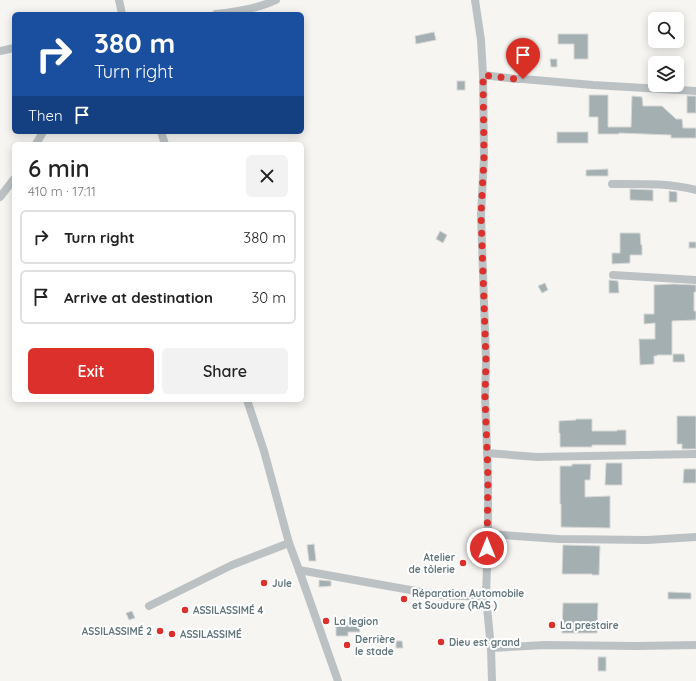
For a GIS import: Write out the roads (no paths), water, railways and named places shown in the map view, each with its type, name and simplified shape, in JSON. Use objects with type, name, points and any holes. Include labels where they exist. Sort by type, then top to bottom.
[{"type":"street","points":[[119,0],[122,12]]},
{"type":"street","points":[[236,12],[254,8],[276,0]]},
{"type":"street","points":[[475,0],[481,40],[483,75],[484,157],[481,215],[487,453],[488,534],[486,597],[491,648],[492,681]]},
{"type":"street","points":[[0,51],[12,48]]},
{"type":"street","points":[[483,75],[593,85],[696,91]]},
{"type":"street","points":[[0,197],[12,182]]},
{"type":"street","points":[[612,184],[661,184],[696,190]]},
{"type":"street","points":[[613,275],[696,280]]},
{"type":"street","points":[[248,402],[264,451],[288,543],[338,681]]},
{"type":"street","points":[[487,453],[537,457],[696,454]]},
{"type":"street","points":[[488,534],[559,539],[647,540],[696,537]]},
{"type":"street","points":[[149,606],[232,565],[288,543]]},
{"type":"street","points":[[299,570],[438,595],[486,597]]},
{"type":"street","points":[[491,648],[545,645],[696,645]]},
{"type":"place","name":"Atelier de tôlerie","points":[[463,563]]},
{"type":"place","name":"Jule","points":[[264,583]]},
{"type":"place","name":"Réparation Automobile et Soudure (RAS )","points":[[404,599]]},
{"type":"place","name":"ASSILASSIMÉ 4","points":[[185,610]]},
{"type":"place","name":"La legion","points":[[326,621]]},
{"type":"place","name":"La prestaire","points":[[552,625]]},
{"type":"place","name":"ASSILASSIMÉ 2","points":[[160,631]]},
{"type":"place","name":"ASSILASSIMÉ","points":[[172,634]]},
{"type":"place","name":"Dieu est grand","points":[[441,642]]},
{"type":"place","name":"Derrière le stade","points":[[347,645]]}]
